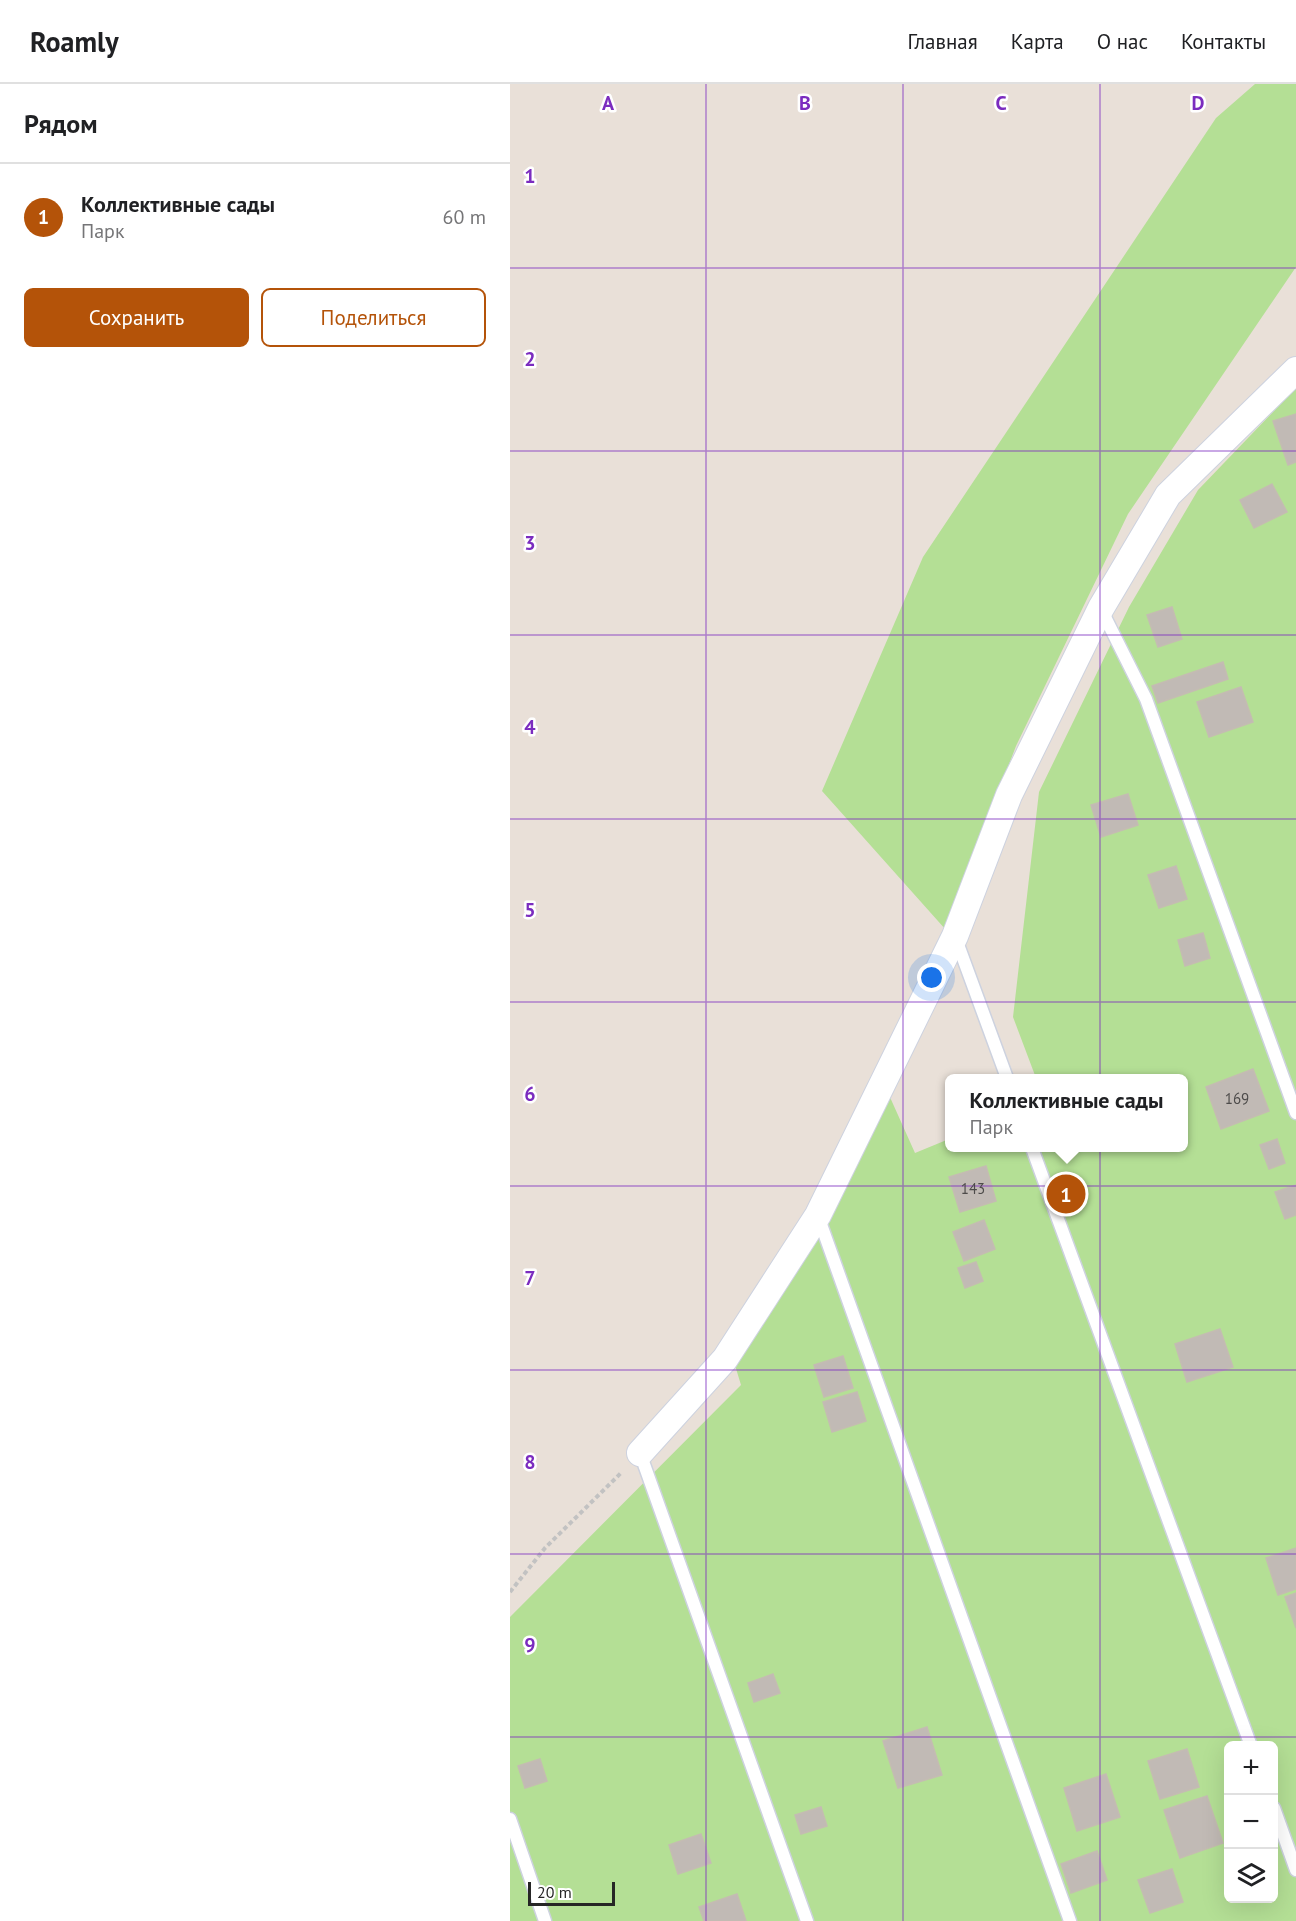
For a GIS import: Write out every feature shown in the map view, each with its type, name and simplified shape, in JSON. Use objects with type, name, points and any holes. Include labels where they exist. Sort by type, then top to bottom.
[{"type":"street","points":[[640,1454],[724,1359],[818,1215],[955,936],[1009,795],[1101,608],[1168,495],[1296,370]]},
{"type":"lane","points":[[1101,608],[1146,699],[1296,1113]]},
{"type":"lane","points":[[955,936],[1006,1074]]},
{"type":"lane","points":[[1033,1152],[1249,1741]]},
{"type":"lane","points":[[818,1215],[1070,1921]]},
{"type":"lane","points":[[640,1454],[807,1921]]},
{"type":"lane","points":[[1278,1819],[1296,1870]]},
{"type":"lane","points":[[510,1820],[545,1921]]},
{"type":"path","points":[[510,1592],[545,1548],[640,1454]]},
{"type":"green space","points":[[1255,84],[1296,84],[1296,267],[1128,514],[1016,746],[946,930],[822,791],[923,557],[1216,118]]},
{"type":"green space","points":[[1296,388],[1296,1921],[510,1921],[510,1617],[741,1385],[734,1362],[889,1095],[915,1153],[945,1141],[945,1152],[1188,1152],[1188,1074],[1034,1074],[1013,1017],[1039,792],[1129,607],[1198,490]]},
{"type":"building","points":[[1296,414],[1296,462],[1288,465],[1273,421]]},
{"type":"building","points":[[1272,484],[1287,512],[1254,528],[1240,500]]},
{"type":"building","points":[[1172,607],[1182,639],[1158,647],[1147,615]]},
{"type":"building","points":[[1223,662],[1228,679],[1158,703],[1152,686]]},
{"type":"building","points":[[1241,687],[1253,722],[1209,737],[1197,702]]},
{"type":"building","points":[[1128,794],[1138,825],[1101,837],[1091,805]]},
{"type":"building","points":[[1176,866],[1187,899],[1159,908],[1148,875]]},
{"type":"building","points":[[1203,933],[1210,958],[1185,966],[1178,940]]},
{"type":"building","points":[[1253,1069],[1269,1111],[1221,1129],[1206,1087]]},
{"type":"building","points":[[1277,1139],[1285,1163],[1269,1169],[1260,1145]]},
{"type":"building","points":[[986,1166],[996,1201],[960,1212],[949,1177]]},
{"type":"building","points":[[1296,1185],[1296,1215],[1285,1219],[1275,1192]]},
{"type":"building","points":[[984,1220],[995,1249],[964,1261],[953,1232]]},
{"type":"building","points":[[976,1262],[983,1281],[965,1288],[958,1268]]},
{"type":"building","points":[[1220,1329],[1233,1367],[1187,1382],[1175,1344]]},
{"type":"building","points":[[843,1356],[853,1388],[824,1397],[814,1365]]},
{"type":"building","points":[[857,1392],[866,1421],[832,1432],[823,1402]]},
{"type":"building","points":[[1296,1548],[1296,1589],[1278,1595],[1266,1558]]},
{"type":"building","points":[[1296,1593],[1296,1628],[1285,1597]]},
{"type":"building","points":[[773,1674],[780,1693],[754,1702],[748,1683]]},
{"type":"building","points":[[927,1727],[942,1775],[898,1788],[883,1741]]},
{"type":"building","points":[[1187,1749],[1199,1787],[1160,1799],[1148,1761]]},
{"type":"building","points":[[540,1759],[547,1781],[525,1788],[518,1766]]},
{"type":"building","points":[[1106,1774],[1120,1817],[1077,1831],[1064,1788]]},
{"type":"building","points":[[1207,1796],[1223,1843],[1180,1858],[1164,1810]]},
{"type":"building","points":[[821,1807],[827,1826],[801,1834],[795,1815]]},
{"type":"building","points":[[701,1834],[711,1863],[678,1874],[669,1845]]},
{"type":"building","points":[[1097,1851],[1107,1880],[1071,1893],[1061,1864]]},
{"type":"building","points":[[1172,1869],[1183,1902],[1150,1913],[1138,1880]]},
{"type":"building","points":[[737,1894],[746,1921],[704,1921],[699,1907]]},
{"type":"place","name":"Коллективные сады","points":[[1066,1194]]}]
